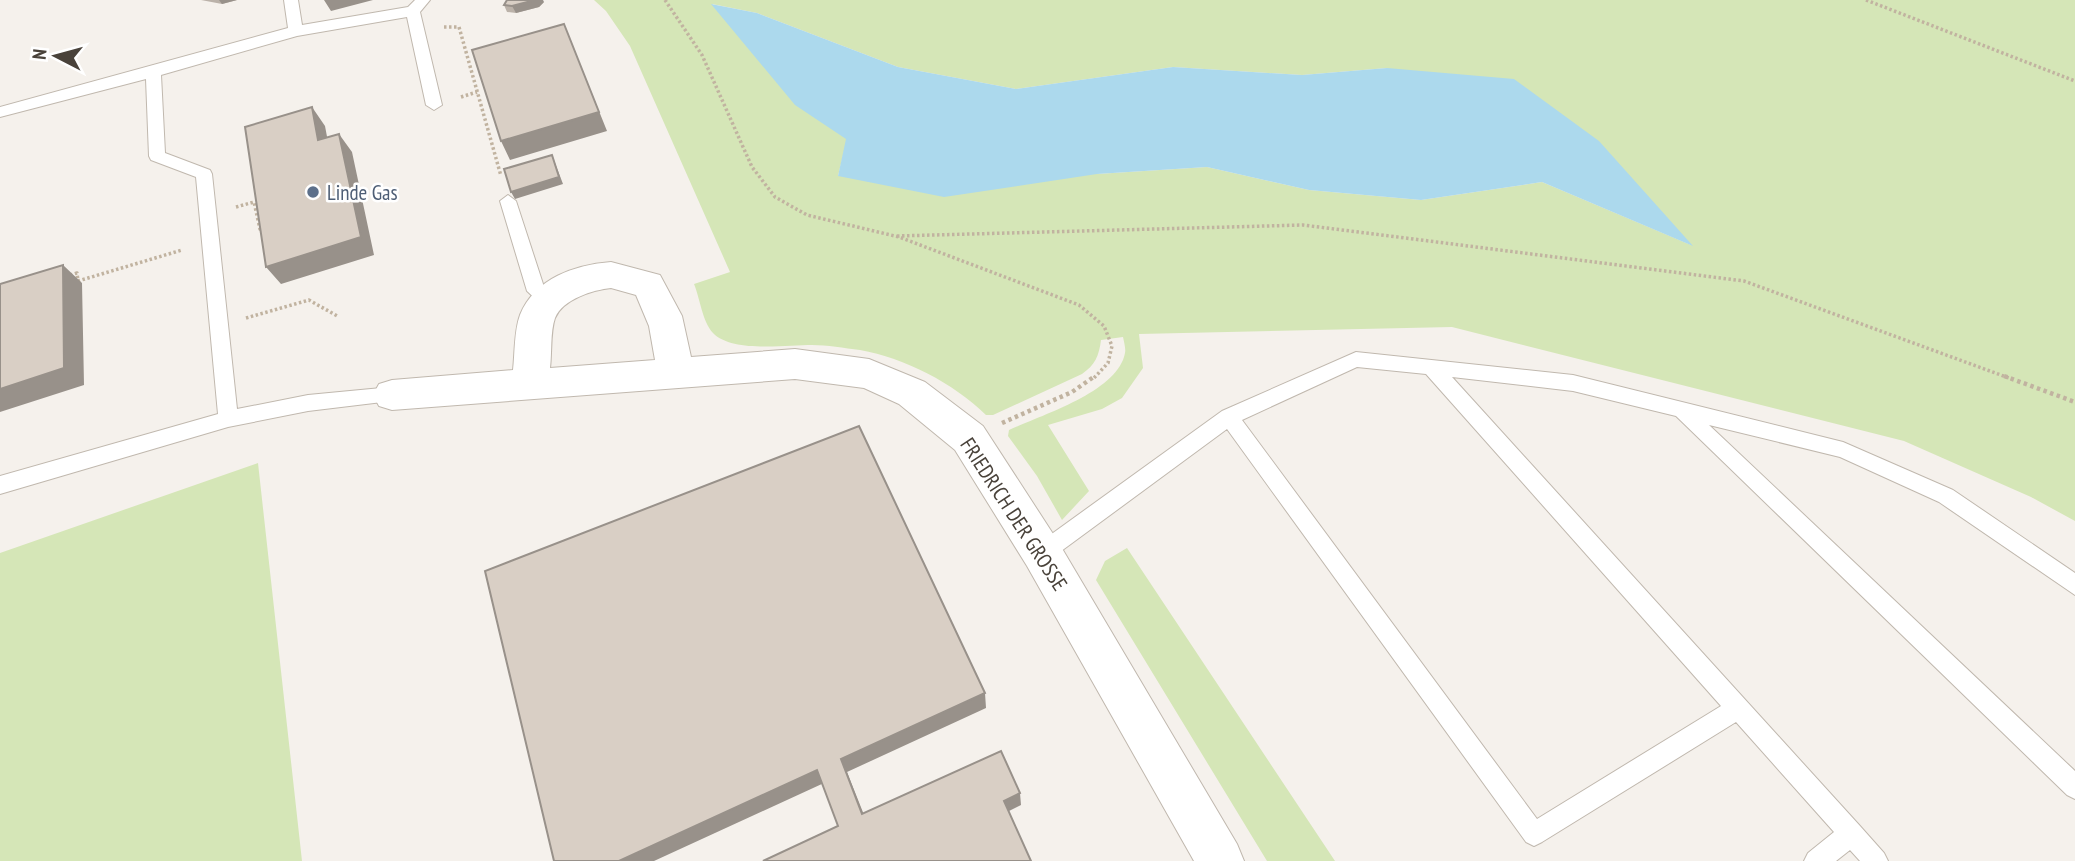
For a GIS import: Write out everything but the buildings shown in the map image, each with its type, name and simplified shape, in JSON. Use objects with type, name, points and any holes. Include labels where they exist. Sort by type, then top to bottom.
[{"type":"street","points":[[530,383],[537,317],[548,300],[583,278],[611,275],[648,285],[662,307],[672,336],[674,372]]},
{"type":"street","name":"FRIEDRICH DER GROSSE","points":[[393,395],[795,364],[869,374],[912,393],[969,438],[1042,554],[1220,861]]},
{"type":"lane","points":[[291,0],[296,31]]},
{"type":"lane","points":[[0,112],[296,31],[418,13],[434,105]]},
{"type":"lane","points":[[153,72],[157,156],[204,174],[228,419]]},
{"type":"lane","points":[[508,201],[536,291],[548,300]]},
{"type":"lane","points":[[1042,554],[1229,417],[1356,359],[1573,383],[1843,450],[1945,496],[2075,585]]},
{"type":"lane","points":[[1431,367],[1876,861]]},
{"type":"lane","points":[[0,485],[228,419],[307,403],[393,395]]},
{"type":"lane","points":[[1683,411],[2075,787]]},
{"type":"lane","points":[[1229,417],[1534,834],[1738,708]]},
{"type":"lane","points":[[1816,861],[1852,834]]},
{"type":"path","points":[[665,0],[681,18],[702,53],[751,167],[765,187],[786,203],[807,214],[897,236],[1079,305],[1094,314],[1110,333],[1113,344],[1111,357],[1102,372],[1085,386],[969,438]]},
{"type":"path","points":[[1867,0],[2075,81]]},
{"type":"path","points":[[418,13],[459,27],[508,201]]},
{"type":"path","points":[[65,277],[77,273],[78,281],[196,245],[193,220],[254,202],[260,229],[271,225]]},
{"type":"path","points":[[897,236],[1303,225],[1744,281],[2075,402]]},
{"type":"path","points":[[276,310],[309,300],[339,317]]},
{"type":"green space","points":[[594,0],[2075,0],[2075,521],[2031,497],[1904,441],[1452,327],[1139,334],[1143,368],[1122,398],[1102,409],[1048,425],[1089,491],[1062,520],[1037,476],[1008,436],[1009,430],[1094,391],[1119,367],[1125,353],[1123,337],[1101,340],[1096,360],[1082,374],[993,415],[986,415],[959,392],[928,374],[877,354],[818,345],[746,346],[722,339],[713,333],[706,322],[694,284],[730,272],[630,46],[606,11]],"holes":[[[712,4],[757,13],[898,67],[1016,89],[1173,67],[1302,75],[1387,68],[1691,245],[1542,182],[1421,200],[1309,190],[1207,167],[1097,174],[838,176],[847,139],[748,47]]]},
{"type":"green space","points":[[258,463],[302,861],[0,861],[0,553]]},
{"type":"green space","points":[[1127,548],[1335,861],[1267,861],[1096,580],[1105,561]]},
{"type":"water","points":[[711,4],[757,13],[898,67],[1016,89],[1173,67],[1302,75],[1387,68],[1514,79],[1599,141],[1693,246],[1542,182],[1421,200],[1309,190],[1207,167],[1097,174],[944,197],[838,176],[846,139],[795,105]]},
{"type":"place","name":"Linde Gas","points":[[313,192]]}]
